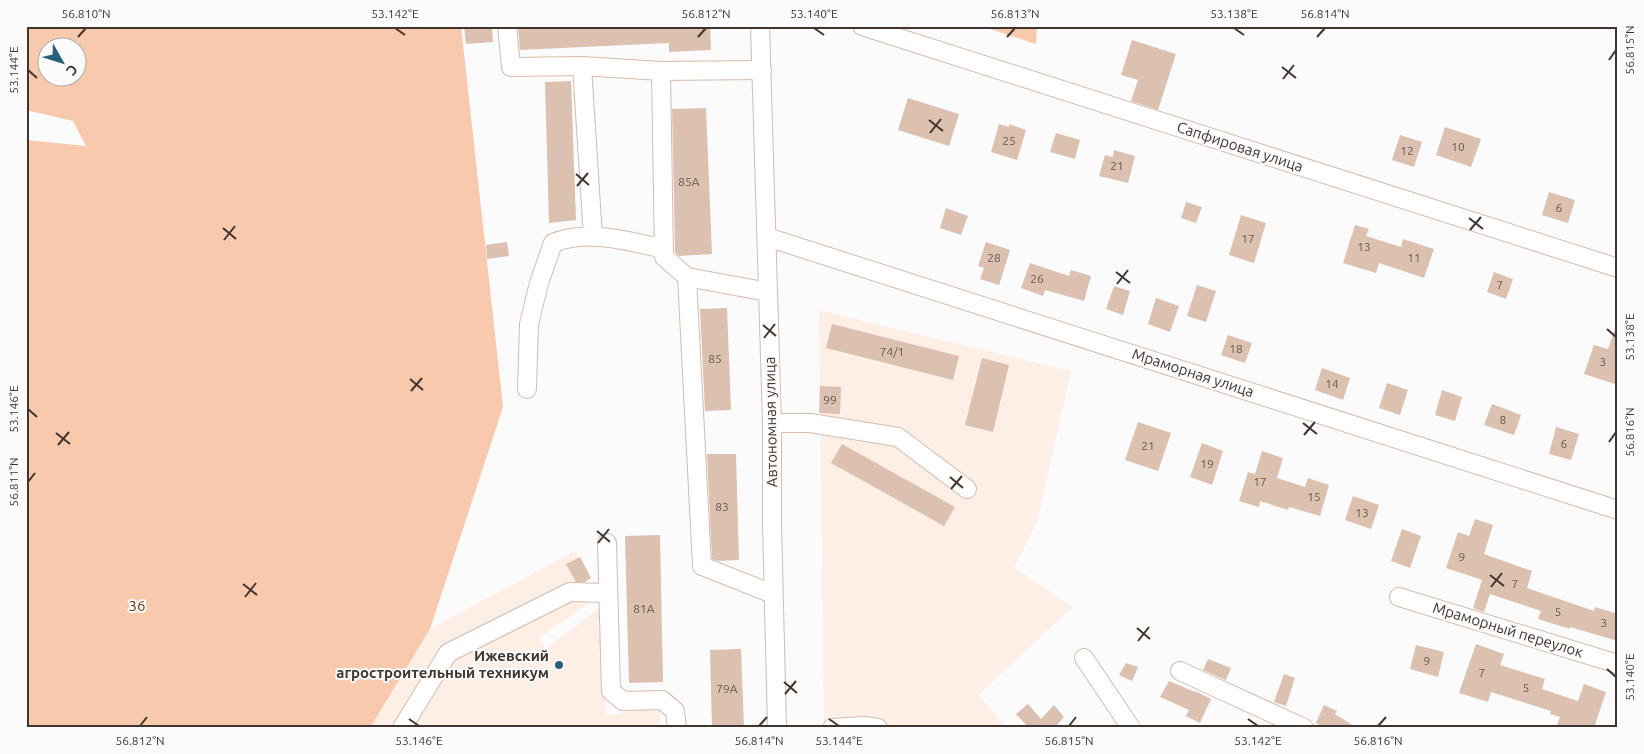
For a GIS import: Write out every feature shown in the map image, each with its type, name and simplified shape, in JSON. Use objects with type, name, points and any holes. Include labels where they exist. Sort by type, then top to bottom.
[{"type":"street","points":[[507,26],[511,66],[582,66],[661,71],[762,70]]},
{"type":"street","name":"Автономная улица","points":[[760,26],[772,423],[776,728]]},
{"type":"street","name":"Сапфировая улица","points":[[862,26],[1618,268]]},
{"type":"street","points":[[582,66],[593,237]]},
{"type":"street","points":[[661,71],[664,257],[686,277],[768,292]]},
{"type":"street","points":[[527,389],[529,324],[539,283],[553,243],[563,239],[593,237],[664,249]]},
{"type":"street","name":"Мраморная улица","points":[[767,237],[1618,510]]},
{"type":"street","points":[[686,277],[702,566],[773,594]]},
{"type":"street","points":[[772,423],[810,423],[898,437],[967,489]]},
{"type":"street","points":[[606,543],[611,691],[623,701],[662,700],[675,711],[677,728]]},
{"type":"street","points":[[402,728],[448,653],[570,592],[608,593]]},
{"type":"street","name":"Мраморный переулок","points":[[1399,597],[1618,664]]},
{"type":"street","points":[[1084,658],[1131,728]]},
{"type":"street","points":[[1180,671],[1304,728]]},
{"type":"street","points":[[832,728],[864,726],[878,728]]},
{"type":"shaded area","points":[[819,310],[1071,371],[1037,522],[1014,568],[1073,607],[978,695],[1007,728],[824,728]]},
{"type":"shaded area","points":[[575,551],[591,578],[585,584],[589,604],[539,637],[546,648],[600,608],[606,715],[660,708],[660,728],[370,728],[430,629]]},
{"type":"green space","name":"36","points":[[26,26],[461,26],[503,407],[430,629],[370,728],[26,728],[26,140],[86,146],[73,121],[26,110]]},
{"type":"green space","points":[[981,26],[1037,26],[1036,44]]},
{"type":"building","points":[[464,26],[492,26],[493,42],[466,44]]},
{"type":"building","points":[[518,26],[710,26],[711,50],[669,52],[669,43],[520,50]]},
{"type":"building","points":[[1132,40],[1176,54],[1158,110],[1131,101],[1138,80],[1121,75]]},
{"type":"building","points":[[571,81],[576,220],[549,223],[545,82]]},
{"type":"building","points":[[908,98],[959,114],[949,146],[898,130]]},
{"type":"building","points":[[706,108],[712,254],[679,256],[675,252],[672,109]]},
{"type":"building","points":[[999,124],[1009,127],[1009,124],[1026,130],[1017,160],[991,152]]},
{"type":"building","points":[[1445,127],[1481,139],[1471,167],[1436,155]]},
{"type":"building","points":[[1056,133],[1080,140],[1075,159],[1050,152]]},
{"type":"building","points":[[1400,135],[1422,142],[1414,167],[1392,160]]},
{"type":"building","points":[[1114,150],[1135,156],[1128,183],[1099,176],[1105,155],[1113,157]]},
{"type":"building","points":[[1549,192],[1575,200],[1568,223],[1542,215]]},
{"type":"building","points":[[1186,202],[1202,207],[1196,223],[1181,218]]},
{"type":"building","points":[[946,208],[968,216],[961,235],[940,228]]},
{"type":"building","points":[[1241,215],[1266,223],[1254,263],[1229,255]]},
{"type":"building","points":[[1355,225],[1369,229],[1366,236],[1401,247],[1403,239],[1434,249],[1424,278],[1379,263],[1376,273],[1343,263]]},
{"type":"building","points":[[507,242],[509,256],[487,259],[486,245]]},
{"type":"building","points":[[986,242],[1010,250],[999,285],[980,279],[984,268],[978,266]]},
{"type":"building","points":[[1030,263],[1069,276],[1071,270],[1091,276],[1084,301],[1045,290],[1043,296],[1021,288]]},
{"type":"building","points":[[1494,272],[1513,279],[1506,299],[1487,292]]},
{"type":"building","points":[[1197,285],[1216,291],[1206,322],[1187,316]]},
{"type":"building","points":[[1114,286],[1130,291],[1123,315],[1106,309]]},
{"type":"building","points":[[1156,298],[1179,306],[1170,332],[1148,324]]},
{"type":"building","points":[[727,308],[731,410],[705,411],[700,309]]},
{"type":"building","points":[[832,324],[959,356],[953,380],[826,348]]},
{"type":"building","points":[[1616,327],[1618,327],[1618,385],[1584,374],[1594,345],[1608,349]]},
{"type":"building","points":[[1228,335],[1252,343],[1245,363],[1221,355]]},
{"type":"building","points":[[982,358],[1009,365],[993,432],[965,425]]},
{"type":"building","points":[[1322,368],[1350,378],[1343,400],[1315,390]]},
{"type":"building","points":[[1387,383],[1408,390],[1400,415],[1379,408]]},
{"type":"building","points":[[820,386],[841,387],[840,414],[819,413]]},
{"type":"building","points":[[1442,390],[1462,397],[1455,421],[1435,415]]},
{"type":"building","points":[[1492,404],[1521,415],[1514,435],[1484,425]]},
{"type":"building","points":[[1138,422],[1171,433],[1158,471],[1125,460]]},
{"type":"building","points":[[1556,427],[1579,434],[1571,460],[1549,454]]},
{"type":"building","points":[[1202,443],[1223,451],[1212,485],[1190,477]]},
{"type":"building","points":[[842,444],[955,507],[944,526],[831,463]]},
{"type":"building","points":[[1262,451],[1283,458],[1277,478],[1305,487],[1308,478],[1329,485],[1320,516],[1289,507],[1288,510],[1260,501],[1259,507],[1239,501],[1248,472],[1255,474]]},
{"type":"building","points":[[707,454],[736,454],[739,560],[718,561],[712,559]]},
{"type":"building","points":[[1353,496],[1379,505],[1371,529],[1345,520]]},
{"type":"building","points":[[1475,519],[1493,525],[1484,554],[1532,571],[1527,588],[1594,611],[1595,607],[1618,614],[1618,641],[1538,619],[1541,611],[1490,594],[1484,612],[1473,608],[1482,580],[1446,568],[1458,532],[1469,536]]},
{"type":"building","points":[[1402,529],[1421,536],[1410,568],[1391,561]]},
{"type":"building","points":[[660,535],[663,682],[629,683],[625,536]]},
{"type":"building","points":[[580,557],[591,578],[584,582],[576,582],[566,564]]},
{"type":"building","points":[[1476,644],[1504,654],[1500,665],[1545,679],[1542,689],[1578,701],[1584,684],[1606,692],[1594,728],[1556,728],[1560,717],[1550,714],[1551,711],[1491,692],[1488,702],[1459,693]]},
{"type":"building","points":[[1416,645],[1444,652],[1438,677],[1410,669]]},
{"type":"building","points":[[741,649],[744,728],[712,728],[710,650]]},
{"type":"building","points":[[1208,659],[1231,668],[1226,680],[1203,670]]},
{"type":"building","points":[[1126,663],[1138,667],[1132,681],[1119,675]]},
{"type":"building","points":[[1284,674],[1295,678],[1286,706],[1274,702]]},
{"type":"building","points":[[1169,681],[1211,699],[1200,723],[1186,716],[1189,710],[1160,697]]},
{"type":"building","points":[[1028,704],[1041,719],[1054,705],[1064,717],[1054,728],[1029,728],[1016,714]]},
{"type":"building","points":[[1324,705],[1337,711],[1335,714],[1357,728],[1326,728],[1316,723]]},
{"type":"place","name":"Ижевский агростроительный техникум","points":[[559,665]]}]
